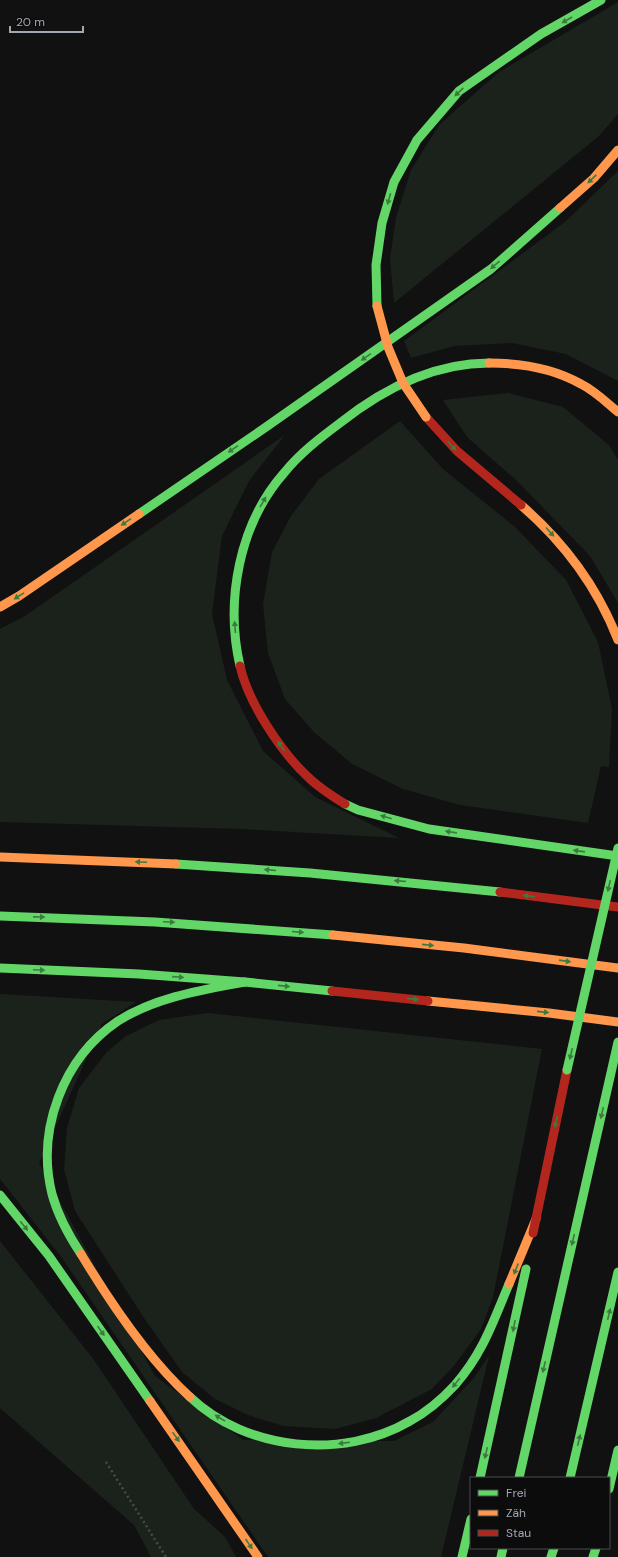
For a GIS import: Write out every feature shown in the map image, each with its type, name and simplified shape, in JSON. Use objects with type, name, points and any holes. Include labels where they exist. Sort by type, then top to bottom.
[{"type":"highway","points":[[600,0],[541,34],[459,91],[417,140],[394,182],[382,223],[376,265],[377,306],[388,347],[403,384],[426,417],[456,450],[543,524],[572,556],[594,589],[610,618],[618,640]]},
{"type":"highway","points":[[0,607],[19,596],[266,427],[491,268],[594,178],[618,150]]},
{"type":"highway","points":[[618,412],[577,382],[551,371],[520,364],[492,362],[467,364],[420,375],[387,390],[350,415],[292,462],[274,484],[257,513],[246,541],[237,572],[234,610],[240,670],[251,698],[264,721],[289,757],[302,773],[327,793],[350,806],[423,828],[618,856]]},
{"type":"highway","points":[[480,1477],[511,1342],[567,1070],[618,848]]},
{"type":"highway","points":[[0,857],[161,863],[266,869],[433,884],[618,907]]},
{"type":"highway","points":[[568,900],[618,903]]},
{"type":"highway","points":[[0,916],[179,923],[348,936],[527,955],[618,968]]},
{"type":"highway","points":[[0,968],[139,974],[245,982],[549,1012],[618,1022]]},
{"type":"highway","points":[[245,982],[199,990],[161,1002],[137,1011],[119,1021],[103,1033],[76,1062],[65,1079],[52,1116],[48,1142],[48,1166],[54,1201],[68,1234],[117,1310],[139,1340],[174,1384],[197,1403],[219,1418],[256,1437],[302,1445],[328,1445],[354,1442],[384,1434],[409,1422],[430,1409],[450,1390],[469,1366],[487,1338],[536,1220]]},
{"type":"highway","points":[[519,1477],[618,1042]]},
{"type":"highway","points":[[0,1195],[49,1256],[258,1557]]},
{"type":"highway","points":[[570,1477],[618,1272]]},
{"type":"highway","points":[[610,1485],[618,1450]]},
{"type":"highway","points":[[462,1557],[470,1523]]},
{"type":"path","points":[[106,1462],[166,1557]]},
{"type":"shaded area","points":[[618,2],[618,114],[599,136],[394,303],[390,259],[396,217],[411,170],[439,125],[499,72]]},
{"type":"shaded area","points":[[618,171],[618,381],[566,354],[512,343],[454,346],[411,358],[404,341],[565,222]]},
{"type":"shaded area","points":[[508,393],[563,407],[609,445],[618,460],[618,603],[590,556],[516,480],[467,437],[443,400]]},
{"type":"shaded area","points":[[400,421],[443,469],[515,527],[566,580],[598,642],[612,709],[609,767],[601,766],[588,823],[460,805],[403,789],[352,764],[314,732],[285,699],[268,653],[263,604],[272,552],[291,516],[319,479]]},
{"type":"shaded area","points":[[285,435],[249,481],[222,536],[212,614],[227,680],[263,751],[315,797],[399,838],[241,829],[0,822],[0,629],[25,616]]},
{"type":"shaded area","points":[[0,994],[136,1002],[102,1024],[39,1163],[155,1376],[243,1440],[394,1441],[433,1422],[473,1379],[489,1356],[441,1557],[268,1557],[62,1258],[0,1179]]},
{"type":"shaded area","points":[[208,1013],[542,1049],[493,1297],[481,1329],[453,1367],[432,1389],[376,1418],[335,1429],[283,1426],[248,1415],[215,1399],[182,1372],[144,1318],[75,1211],[64,1169],[67,1128],[79,1088],[106,1053],[126,1036],[159,1020]]},
{"type":"shaded area","points":[[0,1241],[94,1360],[194,1509],[225,1537],[236,1557],[151,1557],[134,1525],[0,1408]]},
{"type":"traffic: fast","points":[[377,306],[376,265],[382,223],[394,182],[417,140],[459,91],[541,34],[601,0]]},
{"type":"traffic: fast","points":[[139,514],[491,269],[560,208]]},
{"type":"traffic: fast","points":[[240,666],[234,616],[235,590],[240,564],[246,539],[256,516],[269,493],[284,473],[303,452],[325,434],[356,411],[391,389],[429,373],[468,364],[489,363]]},
{"type":"traffic: fast","points":[[345,804],[358,810],[429,829],[618,856]]},
{"type":"traffic: fast","points":[[567,1070],[618,848]]},
{"type":"traffic: fast","points":[[176,864],[310,873],[500,892]]},
{"type":"traffic: fast","points":[[0,916],[155,922],[333,935]]},
{"type":"traffic: fast","points":[[0,968],[139,974],[245,982],[332,991]]},
{"type":"traffic: fast","points":[[81,1254],[68,1233],[57,1210],[52,1194],[48,1170],[48,1145],[51,1121],[58,1097],[69,1075],[82,1055],[99,1036],[118,1021],[133,1013],[164,1000],[212,988],[245,982]]},
{"type":"traffic: fast","points":[[519,1477],[618,1042]]},
{"type":"traffic: fast","points":[[0,1195],[49,1256],[150,1401]]},
{"type":"traffic: fast","points":[[480,1477],[526,1269]]},
{"type":"traffic: fast","points":[[570,1477],[618,1272]]},
{"type":"traffic: fast","points":[[190,1397],[213,1415],[239,1429],[267,1439],[296,1444],[326,1445],[355,1441],[384,1433],[422,1414],[440,1400],[455,1385],[465,1373],[480,1349],[509,1284]]},
{"type":"traffic: fast","points":[[610,1485],[618,1450]]},
{"type":"traffic: fast","points":[[462,1557],[470,1523]]},
{"type":"traffic: fast","points":[[501,1557],[503,1549]]},
{"type":"traffic: fast","points":[[551,1557],[554,1549]]},
{"type":"traffic: fast","points":[[593,1557],[596,1549]]},
{"type":"traffic: slow","points":[[560,208],[594,178],[618,150]]},
{"type":"traffic: slow","points":[[377,306],[388,347],[403,383],[426,417]]},
{"type":"traffic: slow","points":[[489,363],[524,365],[559,374],[591,390],[618,412]]},
{"type":"traffic: slow","points":[[521,505],[552,535],[578,566],[600,601],[618,640]]},
{"type":"traffic: slow","points":[[0,607],[19,596],[139,514]]},
{"type":"traffic: slow","points":[[0,857],[176,864]]},
{"type":"traffic: slow","points":[[333,935],[464,948],[618,968]]},
{"type":"traffic: slow","points":[[428,1001],[549,1013],[618,1022]]},
{"type":"traffic: slow","points":[[509,1284],[536,1219]]},
{"type":"traffic: slow","points":[[81,1254],[117,1311],[131,1330],[160,1366],[190,1397]]},
{"type":"traffic: slow","points":[[150,1401],[258,1557]]},
{"type":"traffic: jam","points":[[426,417],[457,451],[521,505]]},
{"type":"traffic: jam","points":[[240,666],[250,695],[258,710],[267,726],[287,754],[312,781],[345,804]]},
{"type":"traffic: jam","points":[[500,892],[618,907]]},
{"type":"traffic: jam","points":[[332,991],[428,1001]]},
{"type":"traffic: jam","points":[[533,1233],[567,1070]]}]
